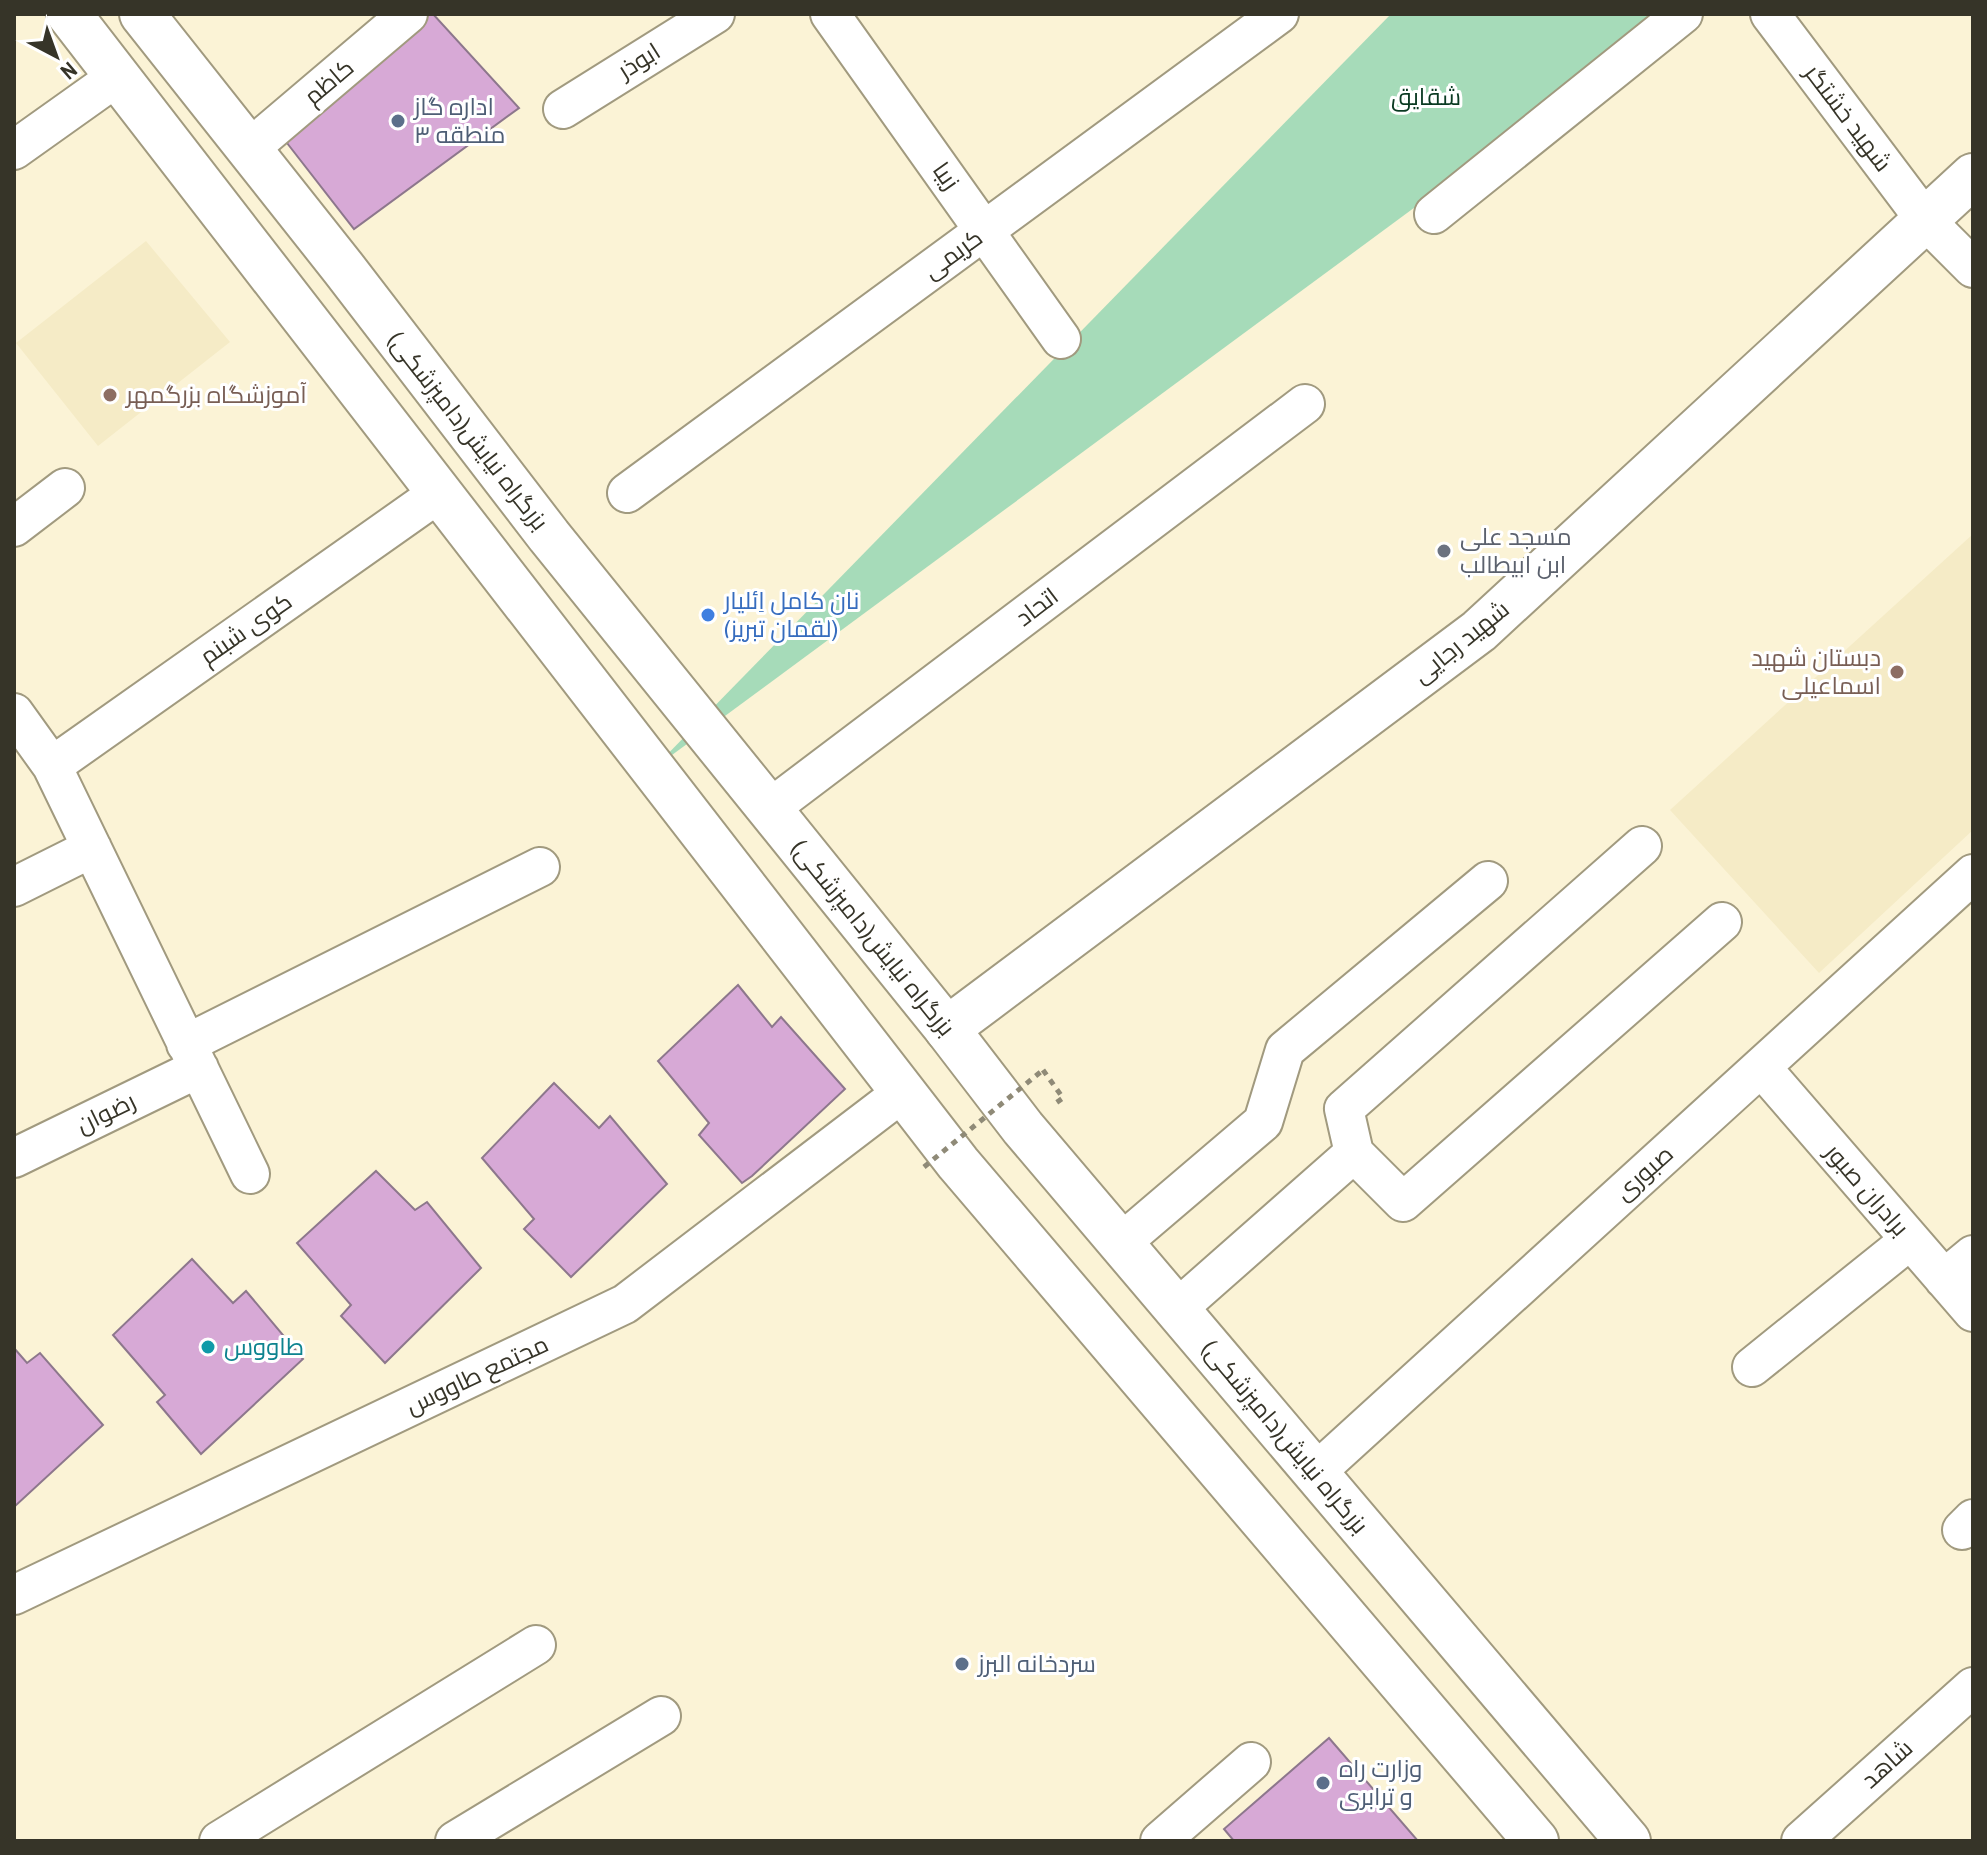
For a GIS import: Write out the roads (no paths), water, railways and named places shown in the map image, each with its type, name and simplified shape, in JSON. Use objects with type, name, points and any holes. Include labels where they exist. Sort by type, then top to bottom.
[{"type":"main road","points":[[69,14],[958,1163],[1536,1841]]},
{"type":"main road","name":"بزرگراه نیایش(دامپزشکی)","points":[[142,14],[549,536],[947,1029],[1023,1128],[1628,1841]]},
{"type":"main road","name":"شهید رجایی","points":[[947,1029],[1479,631],[1973,176]]},
{"type":"street","name":"کاظم","points":[[249,149],[408,14]]},
{"type":"street","name":"ابوذر","points":[[563,109],[715,14]]},
{"type":"street","name":"زیبا","points":[[830,14],[1061,339]]},
{"type":"street","name":"کریمی","points":[[627,493],[1279,14]]},
{"type":"street","points":[[1434,214],[1683,14]]},
{"type":"street","name":"شهید خشتگر","points":[[1770,14],[1926,221],[1973,268]]},
{"type":"street","points":[[14,150],[118,76]]},
{"type":"street","name":"اتحاد","points":[[769,809],[1305,404]]},
{"type":"street","points":[[14,527],[65,488]]},
{"type":"street","name":"کوی شبنم","points":[[52,766],[439,493]]},
{"type":"street","points":[[14,713],[52,766],[250,1174]]},
{"type":"street","points":[[1642,846],[1344,1109],[1354,1153],[1403,1202],[1722,922]]},
{"type":"street","points":[[14,887],[92,848]]},
{"type":"street","name":"رضوان","points":[[14,1158],[192,1056],[540,867]]},
{"type":"street","name":"صبوری","points":[[1315,1473],[1973,874]]},
{"type":"street","points":[[1121,1243],[1263,1122],[1285,1050],[1488,881]]},
{"type":"street","name":"برادران صبور","points":[[1761,1067],[1973,1312]]},
{"type":"street","name":"مجتمع طاووس","points":[[14,1595],[625,1304],[903,1092]]},
{"type":"street","points":[[1177,1309],[1354,1153]]},
{"type":"street","points":[[1752,1367],[1910,1240]]},
{"type":"street","points":[[1944,1279],[1973,1255]]},
{"type":"street","points":[[219,1841],[536,1645]]},
{"type":"street","name":"شاهد","points":[[1801,1841],[1973,1687]]},
{"type":"street","points":[[455,1841],[661,1716]]},
{"type":"street","points":[[1160,1841],[1251,1762]]},
{"type":"place","name":"اداره گاز منطقه ۳","points":[[398,121]]},
{"type":"place","name":"آموزشگاه بزرگمهر","points":[[110,395]]},
{"type":"place","name":"مسجد علی ابن ابیطالب","points":[[1444,551]]},
{"type":"place","name":"نان کامل اِئلیار (لقمان تبریز)","points":[[708,615]]},
{"type":"place","name":"دبستان شهید اسماعیلی","points":[[1897,672]]},
{"type":"place","name":"طاووس","points":[[208,1347]]},
{"type":"place","name":"سردخانه البرز","points":[[962,1664]]},
{"type":"place","name":"وزارت راه و ترابری","points":[[1323,1783]]},
{"type":"park label","name":"شقایق","points":[[1426,97]]}]
